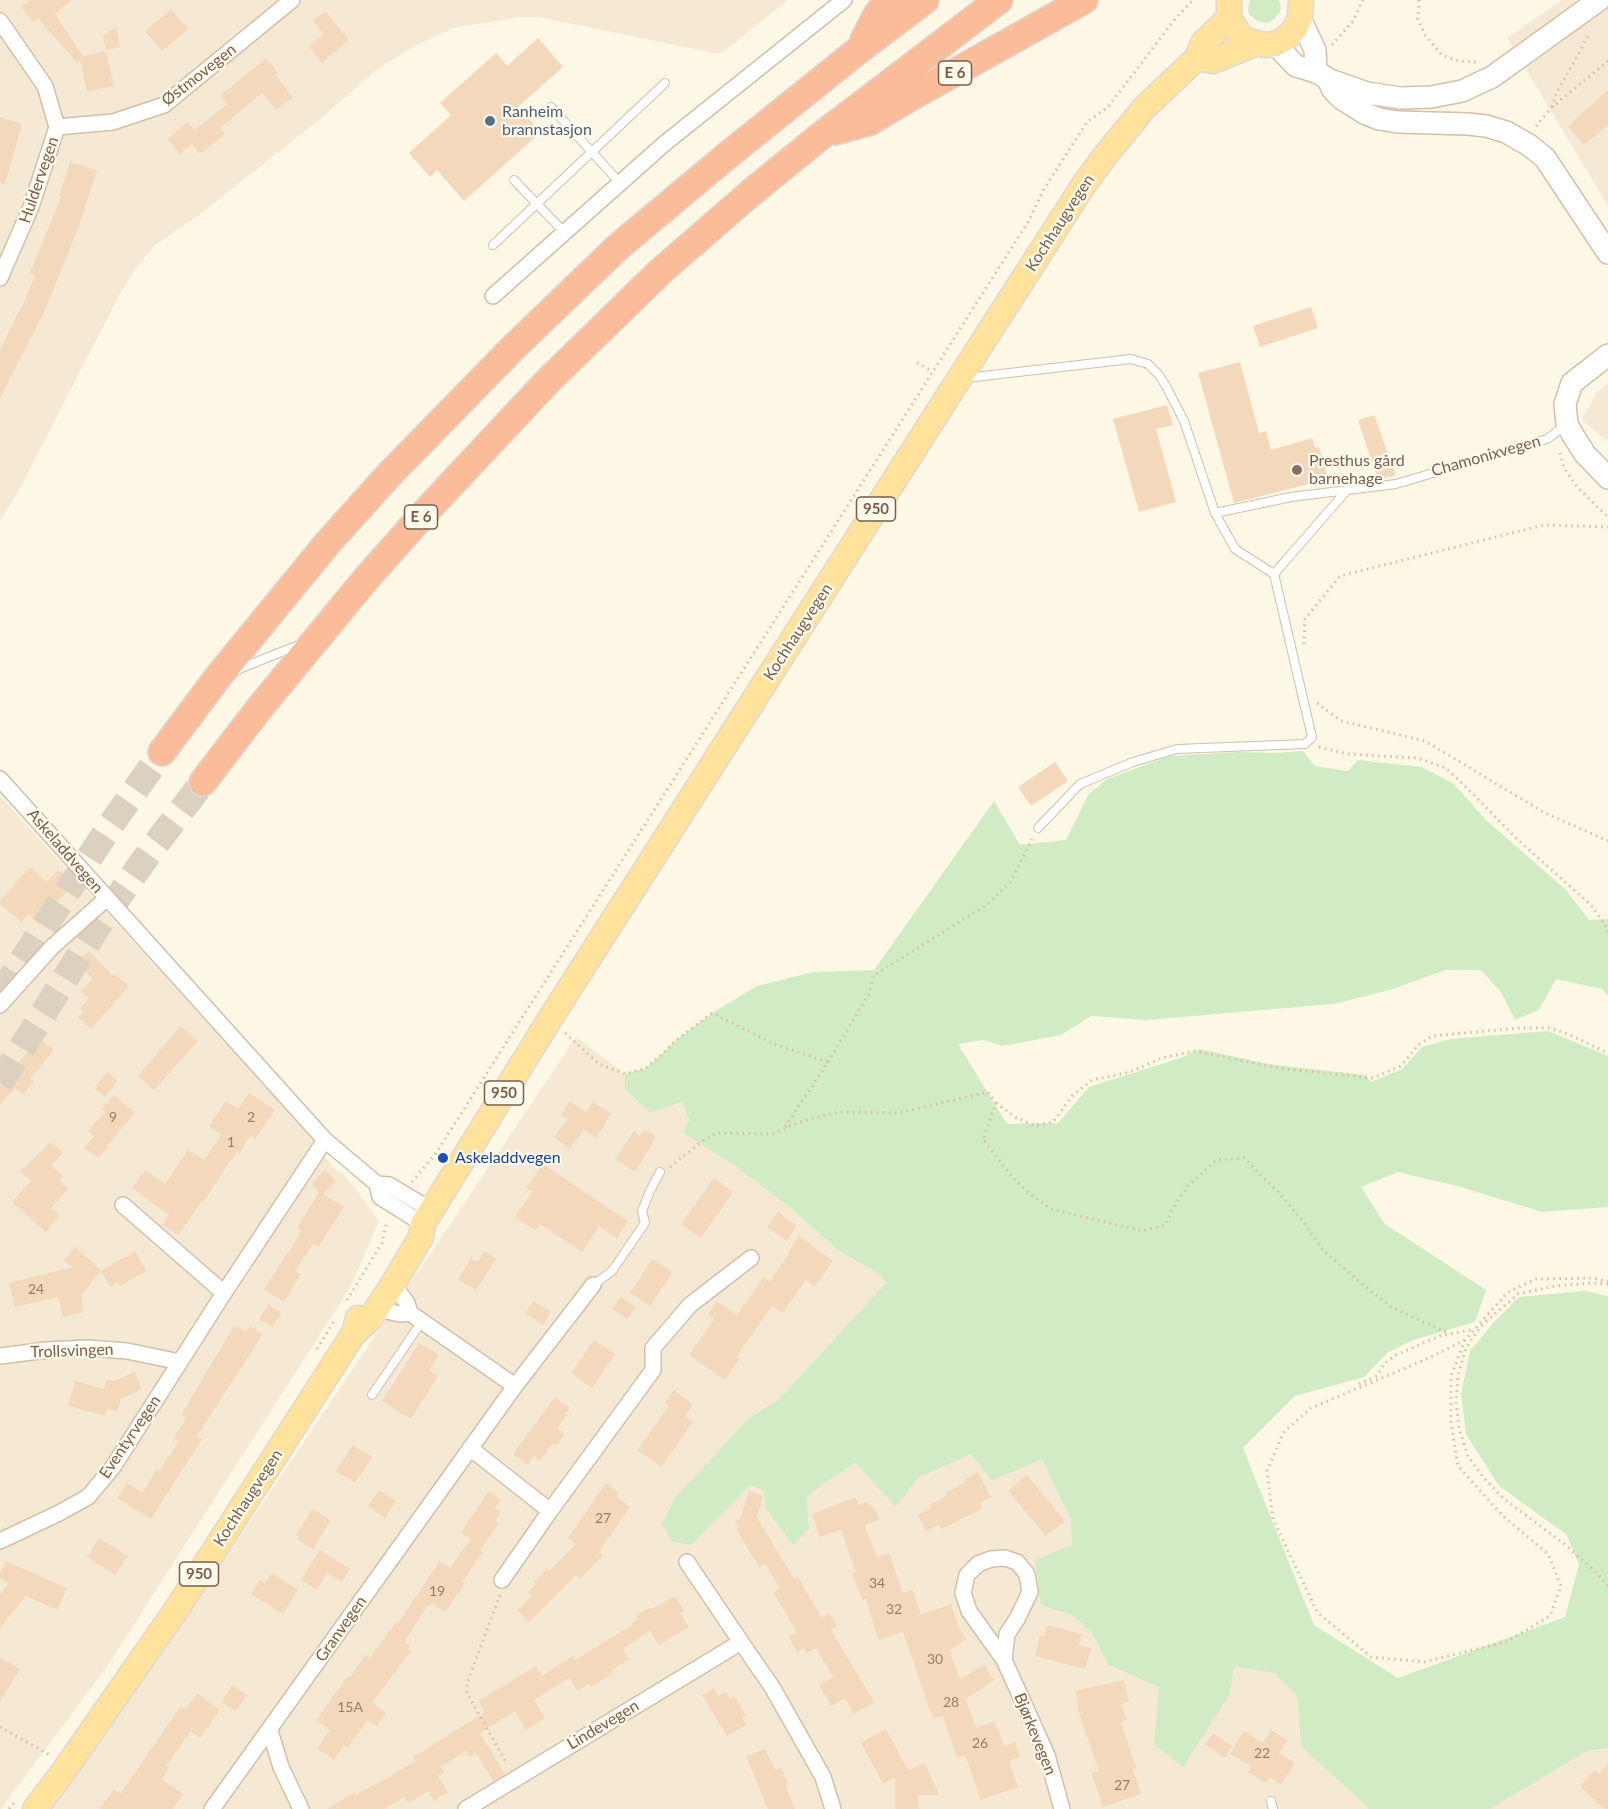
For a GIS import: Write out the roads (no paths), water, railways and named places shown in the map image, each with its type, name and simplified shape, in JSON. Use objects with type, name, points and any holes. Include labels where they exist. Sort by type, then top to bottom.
[{"type":"highway","points":[[860,49],[878,13],[891,0]]},
{"type":"highway","points":[[162,752],[218,678],[326,545],[387,477],[513,348],[618,247],[736,148],[925,0]]},
{"type":"highway","name":"E 6","points":[[203,782],[316,638],[430,507],[548,381],[667,266],[752,192],[822,135],[999,0]]},
{"type":"highway","name":"E 6","points":[[822,135],[871,122],[904,101],[1084,0]]},
{"type":"main road","points":[[1197,58],[1213,61],[1286,38],[1295,29],[1301,5]]},
{"type":"main road","name":"950","points":[[1229,9],[1239,34],[1246,40],[1265,44]]},
{"type":"main road","name":"Kochhaugvegen","points":[[25,1804],[61,1775],[176,1610],[354,1333],[370,1319],[377,1309],[421,1237],[427,1217],[548,1022],[1085,183],[1145,107],[1197,58],[1203,43],[1229,9]]},
{"type":"main road","name":"Kochhaugvegen","points":[[354,1333],[360,1312],[397,1252],[411,1231],[427,1217]]},
{"type":"street","name":"Østmovegen","points":[[57,127],[113,123],[164,105],[292,0]]},
{"type":"street","points":[[493,296],[620,183],[844,0]]},
{"type":"street","points":[[1265,44],[1296,66],[1367,93],[1401,98],[1431,96],[1462,91],[1492,77],[1599,0]]},
{"type":"street","points":[[1301,5],[1321,75],[1342,99],[1364,113],[1379,119],[1398,122],[1468,124],[1506,132],[1545,158],[1608,253]]},
{"type":"street","name":"Huldervegen","points":[[0,21],[45,86],[57,127],[31,207],[0,278]]},
{"type":"street","points":[[1608,355],[1572,383],[1565,404],[1561,429],[1608,478]]},
{"type":"street","name":"Askeladdvegen","points":[[0,779],[325,1140],[377,1184],[380,1197],[427,1217]]},
{"type":"street","points":[[0,1005],[52,947],[106,899]]},
{"type":"street","name":"Eventyrvegen","points":[[0,1541],[88,1497],[113,1467],[325,1140]]},
{"type":"street","points":[[123,1205],[224,1293]]},
{"type":"street","points":[[502,1580],[653,1370],[653,1347],[690,1305],[751,1258]]},
{"type":"street","points":[[393,1284],[416,1317],[515,1386]]},
{"type":"street","name":"Granvegen","points":[[212,1809],[515,1386],[593,1285]]},
{"type":"street","points":[[377,1309],[416,1317]]},
{"type":"street","name":"Trollsvingen","points":[[0,1356],[89,1348],[127,1350],[180,1362]]},
{"type":"street","points":[[470,1448],[550,1511]]},
{"type":"street","name":"Bjørkevegen","points":[[1004,1660],[1007,1634],[1030,1592],[1027,1574],[1017,1562],[1005,1558],[991,1559],[978,1564],[967,1575],[963,1593],[969,1611],[1004,1660],[1047,1755],[1062,1809]]},
{"type":"street","points":[[687,1562],[772,1687],[823,1777],[833,1809]]},
{"type":"street","name":"Lindevegen","points":[[466,1809],[741,1642]]},
{"type":"street","points":[[270,1731],[280,1767],[301,1809]]},
{"type":"lane","points":[[493,245],[665,83]]},
{"type":"lane","points":[[551,107],[620,183]]},
{"type":"lane","points":[[514,180],[564,232]]},
{"type":"lane","points":[[958,379],[1131,359],[1148,364],[1159,375],[1184,421],[1215,513],[1235,549],[1274,574],[1312,737],[1305,744],[1177,749],[1133,762],[1080,784],[1038,828]]},
{"type":"lane","name":"Chamonixvegen","points":[[1215,513],[1291,496],[1396,484],[1547,439],[1561,429]]},
{"type":"lane","points":[[1274,574],[1348,489]]},
{"type":"lane","points":[[218,678],[316,638]]},
{"type":"lane","name":"Granvegen","points":[[593,1285],[612,1271],[645,1223],[642,1211],[660,1172]]},
{"type":"lane","points":[[372,1395],[416,1317]]},
{"type":"tunnel","points":[[0,995],[110,826],[162,752]]},
{"type":"tunnel","points":[[0,1083],[96,929],[149,853],[203,782]]},
{"type":"place","name":"Ranheim brannstasjon","points":[[490,121]]},
{"type":"place","name":"Presthus gård barnehage","points":[[1297,470]]},
{"type":"place","name":"Askeladdvegen","points":[[443,1158]]}]
